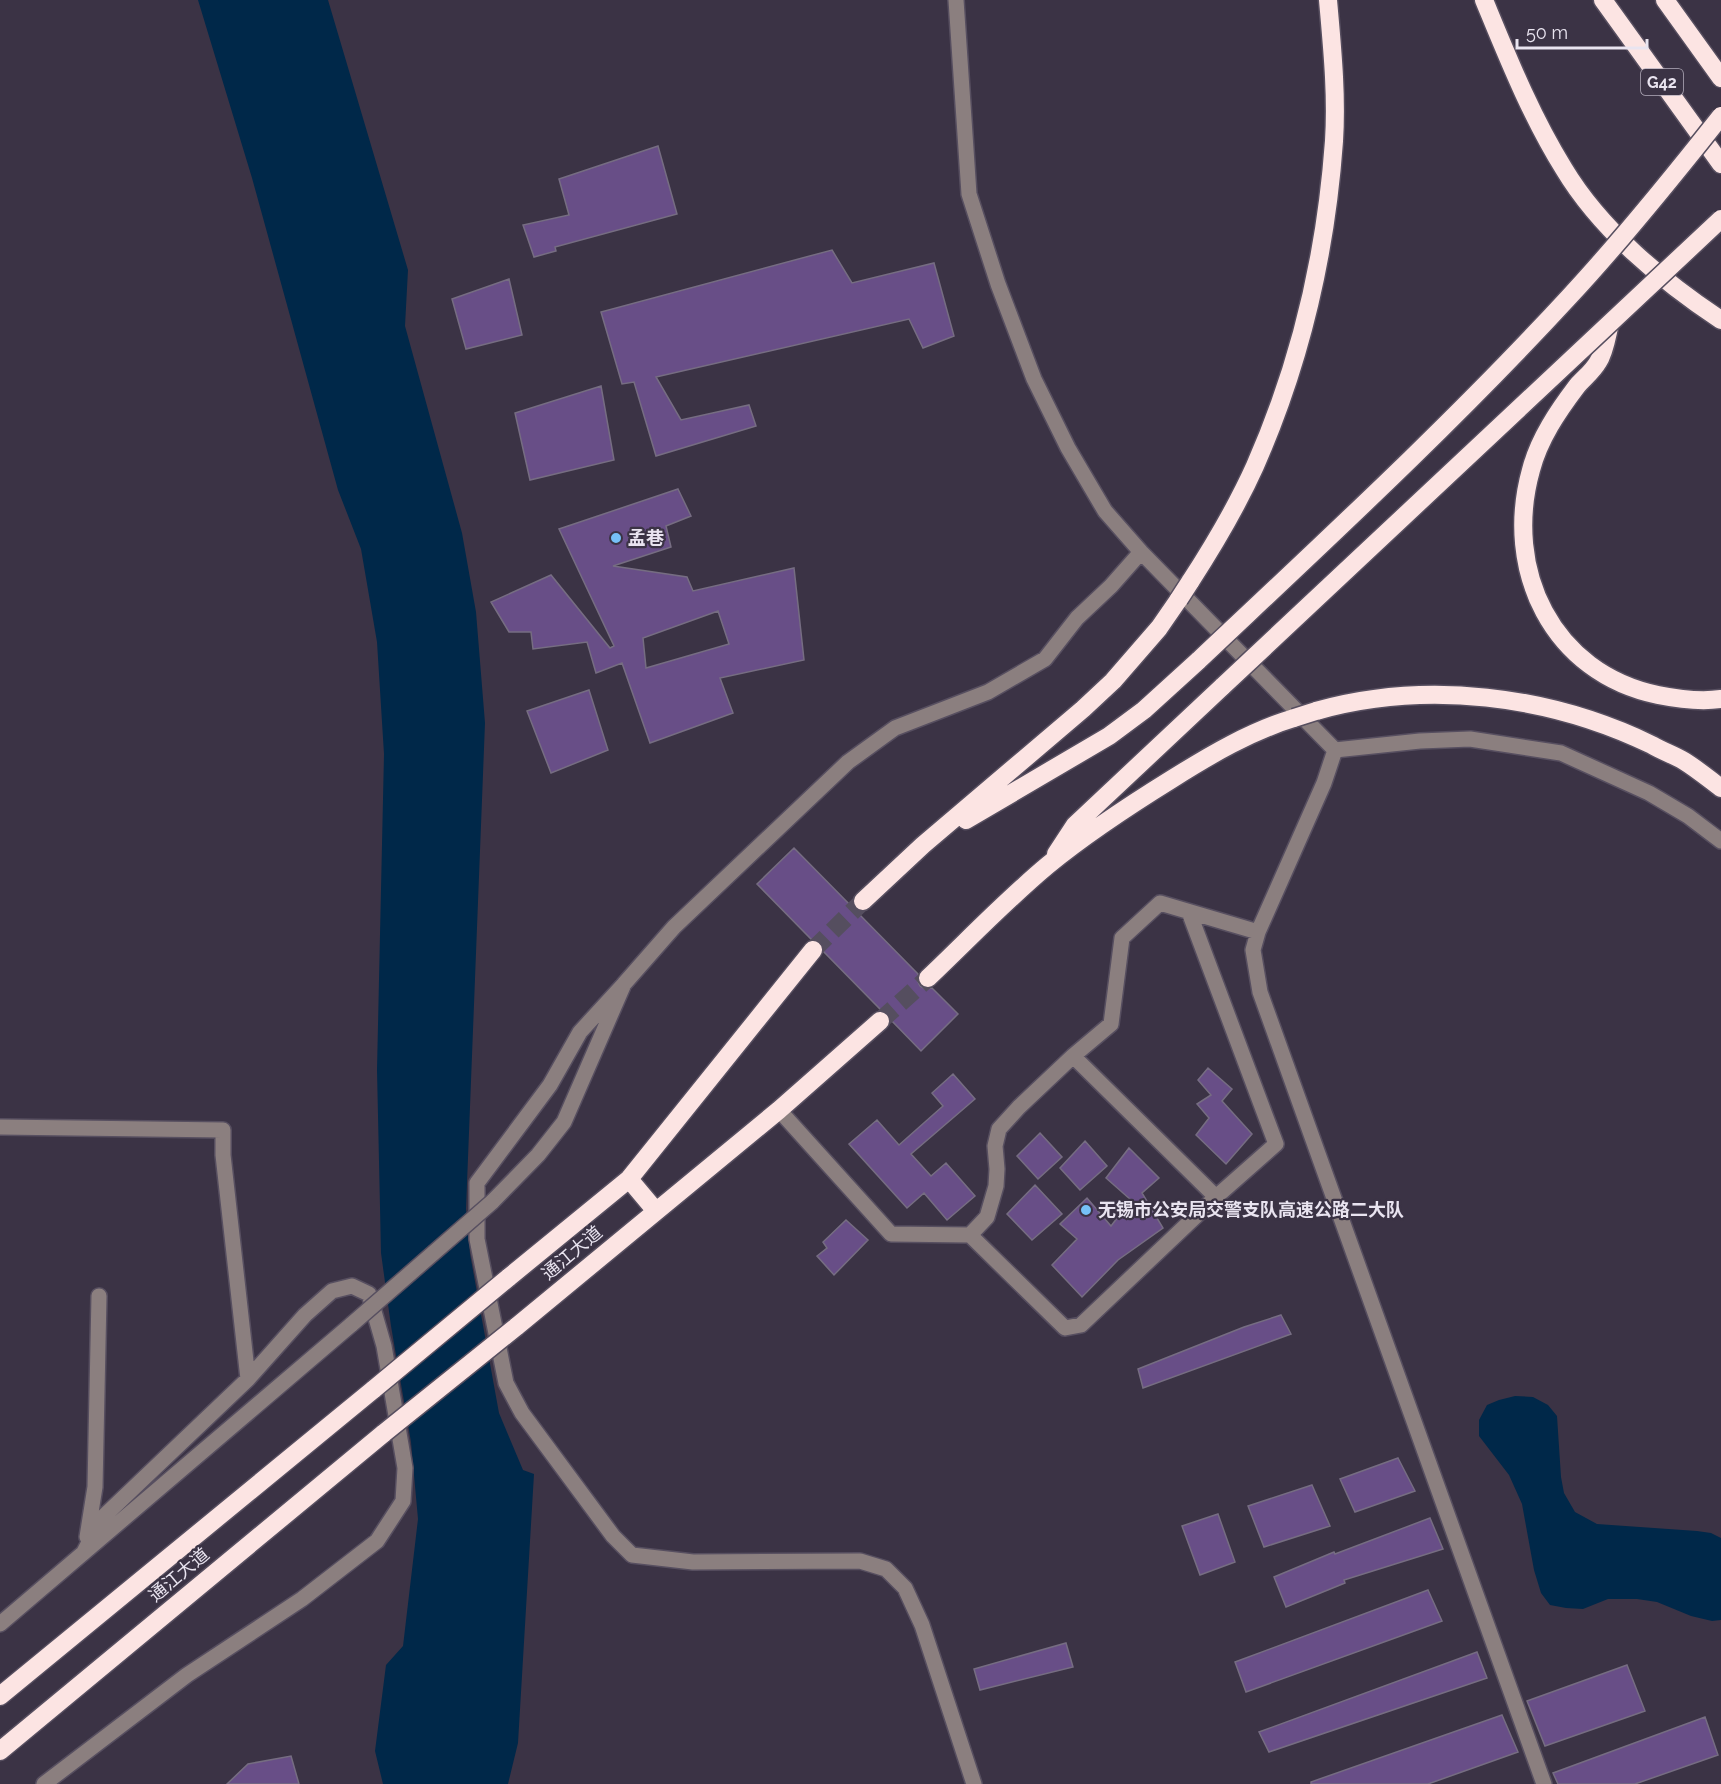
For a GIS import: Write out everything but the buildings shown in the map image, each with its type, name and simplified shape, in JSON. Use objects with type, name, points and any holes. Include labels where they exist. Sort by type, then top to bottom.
[{"type":"highway","points":[[862,901],[923,845],[1113,681],[1159,628],[1191,582],[1215,542],[1254,467],[1284,392],[1309,308],[1325,223],[1334,139],[1328,0]]},
{"type":"highway","points":[[1484,0],[1535,117],[1565,171],[1605,223],[1650,268],[1721,321]]},
{"type":"highway","name":"G42","points":[[1603,0],[1721,164]]},
{"type":"highway","name":"G42","points":[[1665,0],[1721,78]]},
{"type":"highway","points":[[923,845],[1109,736],[1144,710],[1199,660],[1413,457],[1499,371],[1570,297],[1650,206],[1721,116]]},
{"type":"highway","points":[[1048,865],[1075,825],[1721,219]]},
{"type":"highway","points":[[1610,323],[1599,362],[1570,396],[1543,438],[1531,468],[1524,501],[1522,531],[1533,588],[1560,636],[1577,654],[1612,679],[1638,691],[1677,699],[1721,699]]},
{"type":"highway","points":[[928,978],[1048,865],[1133,804],[1234,742],[1294,718],[1334,706],[1401,696],[1477,696],[1545,706],[1621,730],[1684,761],[1721,788]]},
{"type":"highway","name":"通江大道","points":[[0,1696],[629,1179],[813,950]]},
{"type":"highway","name":"通江大道","points":[[0,1750],[384,1432],[516,1327],[779,1110],[880,1021]]},
{"type":"highway","points":[[629,1179],[655,1210]]},
{"type":"street","points":[[956,0],[969,194],[998,284],[1034,379],[1068,448],[1104,511],[1141,552],[1335,750]]},
{"type":"street","points":[[974,1784],[922,1625],[905,1588],[886,1569],[860,1561],[829,1559],[693,1562],[632,1555],[612,1536],[522,1413],[506,1383],[477,1239],[477,1183],[550,1085],[580,1032],[674,927],[848,762],[895,728],[988,692],[1045,659],[1077,618],[1111,586],[1141,552]]},
{"type":"street","points":[[1335,750],[1420,741],[1470,739],[1560,753],[1648,793],[1688,816],[1721,841]]},
{"type":"street","points":[[1335,750],[1323,783],[1258,932],[1253,950],[1260,992],[1544,1784]]},
{"type":"street","points":[[970,1235],[987,1217],[996,1186],[998,1168],[995,1146],[999,1129],[1018,1107],[1111,1024],[1122,938],[1160,903],[1258,932]]},
{"type":"street","points":[[779,1110],[891,1234],[970,1235],[1065,1328],[1081,1325],[1216,1197],[1276,1144],[1189,912]]},
{"type":"street","points":[[0,1624],[492,1202],[538,1155],[564,1122],[624,984]]},
{"type":"street","points":[[1073,1056],[1216,1197]]},
{"type":"street","points":[[0,1127],[223,1130],[223,1155],[249,1379]]},
{"type":"street","points":[[44,1784],[187,1675],[302,1599],[377,1540],[403,1501],[405,1468],[384,1346],[369,1294],[352,1286],[332,1291],[305,1315],[249,1379],[101,1519],[84,1552]]},
{"type":"street","points":[[84,1552],[95,1487],[99,1296]]},
{"type":"water","points":[[198,0],[328,0],[408,270],[405,326],[462,533],[476,612],[485,723],[466,1209],[470,1254],[499,1413],[523,1470],[534,1474],[518,1743],[508,1784],[383,1784],[375,1751],[386,1665],[403,1646],[418,1519],[411,1442],[381,1253],[377,1070],[384,754],[377,642],[361,549],[338,490],[252,178]]},
{"type":"water","points":[[1515,1396],[1533,1397],[1548,1405],[1557,1416],[1564,1493],[1575,1512],[1597,1524],[1697,1531],[1711,1533],[1721,1538],[1721,1620],[1712,1621],[1691,1616],[1657,1602],[1637,1599],[1608,1599],[1583,1609],[1550,1605],[1541,1593],[1534,1570],[1522,1504],[1509,1475],[1479,1436],[1479,1420],[1487,1405]]},
{"type":"tunnel","points":[[813,950],[863,901]]},
{"type":"tunnel","points":[[880,1021],[928,978]]},
{"type":"place","name":"孟巷","points":[[616,538]]},
{"type":"place","name":"无锡市公安局交警支队高速公路二大队","points":[[1086,1210]]}]
